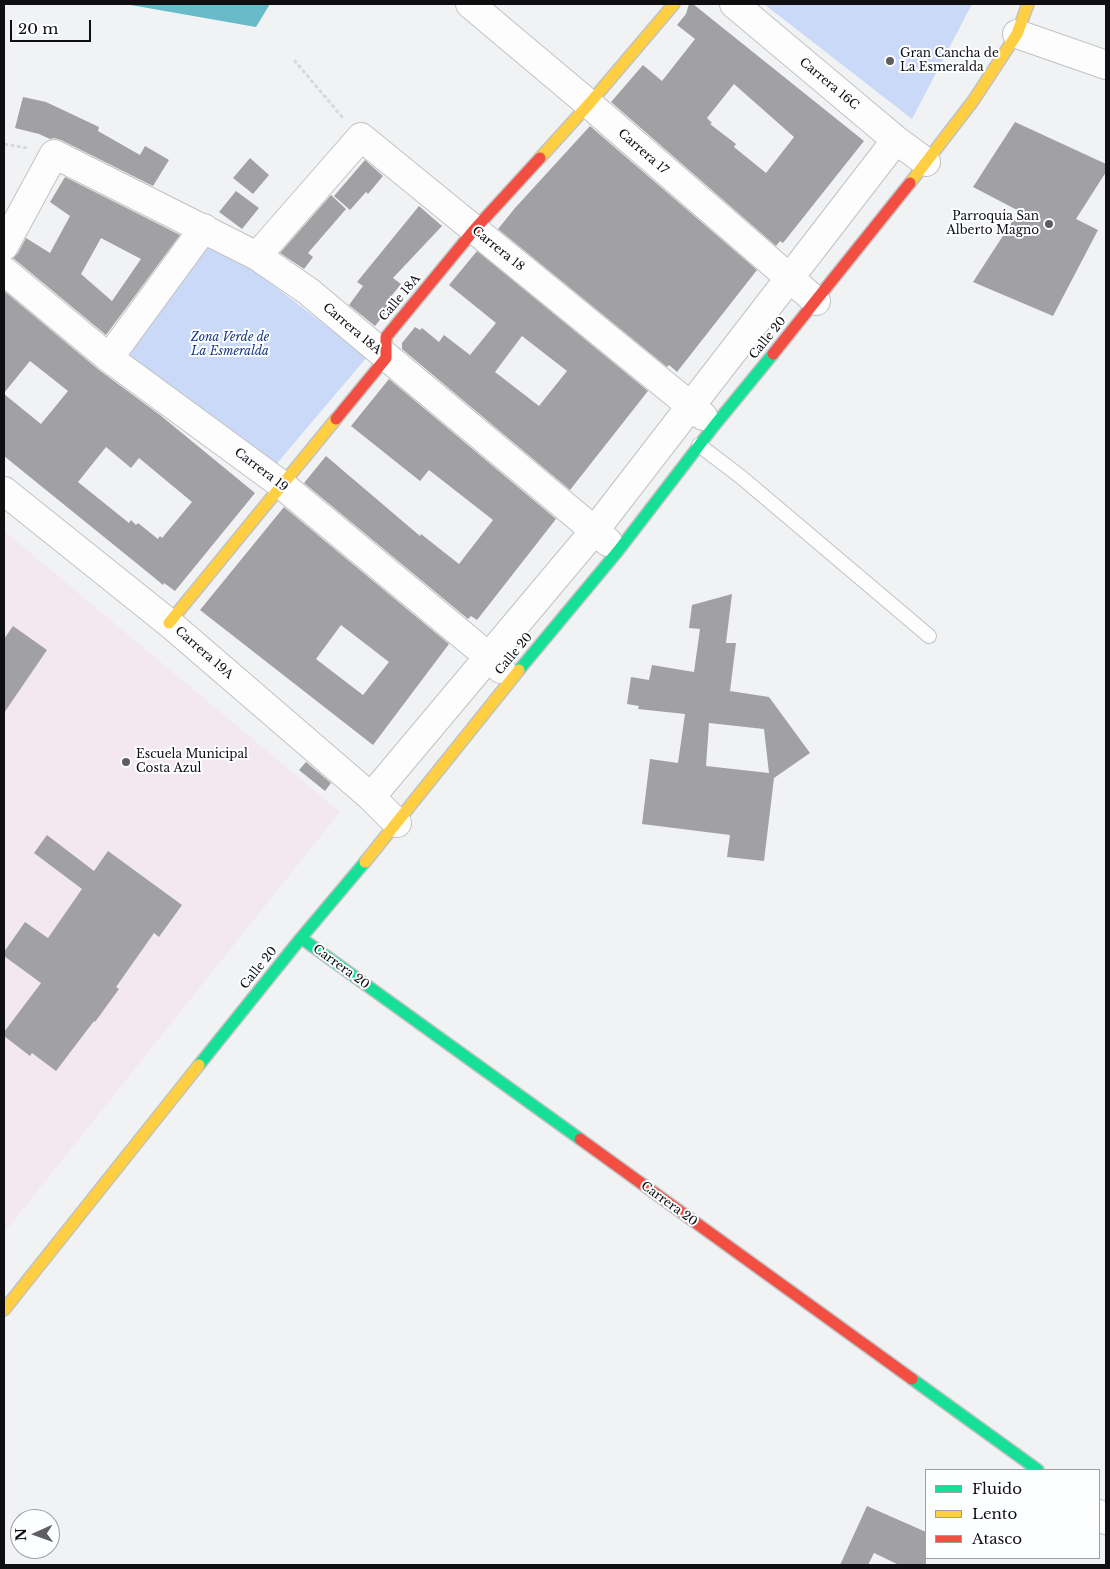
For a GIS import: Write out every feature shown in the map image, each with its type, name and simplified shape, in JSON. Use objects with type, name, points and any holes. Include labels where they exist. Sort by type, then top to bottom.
[{"type":"street","name":"Carrera 17","points":[[470,4],[589,104],[816,302]]},
{"type":"street","name":"Calle 18A","points":[[386,358],[386,337],[474,230],[589,104],[674,4]]},
{"type":"street","name":"Carrera 16C","points":[[734,4],[896,140],[926,162]]},
{"type":"street","name":"Calle 20","points":[[4,1310],[301,938],[397,822],[511,679],[618,551],[706,435],[816,302],[926,162],[972,101],[1018,34],[1028,4]]},
{"type":"street","points":[[1018,34],[1106,65]]},
{"type":"street","points":[[257,256],[361,137]]},
{"type":"street","name":"Carrera 18","points":[[361,137],[691,405],[706,435]]},
{"type":"street","points":[[371,798],[595,530],[896,140]]},
{"type":"street","name":"Carrera 18A","points":[[4,246],[54,154],[204,228],[257,256],[308,291],[618,551]]},
{"type":"street","points":[[109,358],[204,228]]},
{"type":"street","name":"Carrera 19","points":[[4,271],[109,358],[282,485],[489,657],[511,679]]},
{"type":"street","points":[[169,623],[386,358]]},
{"type":"street","name":"Carrera 19A","points":[[4,491],[169,623],[397,822]]},
{"type":"street","name":"Carrera 20","points":[[301,938],[1037,1469]]},
{"type":"lane","points":[[706,435],[741,477],[929,636]]},
{"type":"path","points":[[294,60],[361,137]]},
{"type":"shaded area","points":[[125,4],[270,4],[256,27]]},
{"type":"shaded area","points":[[4,531],[340,812],[4,1233]]},
{"type":"green space","name":"Gran Cancha de La Esmeralda","points":[[764,4],[972,4],[912,119]]},
{"type":"green space","name":"Zona Verde de La Esmeralda","points":[[209,236],[367,357],[273,468],[119,354]]},
{"type":"building","points":[[689,4],[693,4],[864,141],[783,243],[780,241],[776,246],[611,102],[643,65],[662,81],[695,39],[677,25],[686,14]],"holes":[[[734,84],[794,137],[766,173],[734,147],[736,144],[710,124],[712,123],[707,118]]]},
{"type":"building","points":[[23,97],[46,102],[99,127],[98,131],[140,155],[145,146],[169,160],[153,186],[61,140],[50,139],[15,128]]},
{"type":"building","name":"Parroquia San Alberto Magno","points":[[1015,122],[1106,164],[1106,172],[1076,219],[1098,230],[1053,316],[973,282],[1019,211],[973,187]]},
{"type":"building","points":[[590,126],[757,270],[677,372],[669,365],[667,367],[498,229]]},
{"type":"building","points":[[250,158],[269,175],[253,194],[233,178]]},
{"type":"building","points":[[365,160],[383,176],[368,194],[366,192],[350,210],[334,196]]},
{"type":"building","points":[[65,177],[180,235],[106,335],[13,258],[26,238],[50,253],[70,216],[50,202]],"holes":[[[101,238],[141,259],[112,301],[81,274]]]},
{"type":"building","points":[[236,191],[259,208],[242,229],[219,212]]},
{"type":"building","points":[[331,195],[346,209],[308,253],[313,257],[304,269],[280,253]]},
{"type":"building","points":[[419,206],[442,226],[393,278],[401,284],[385,304],[390,307],[375,326],[349,305],[363,286],[357,282]]},
{"type":"building","points":[[477,251],[648,391],[570,490],[402,349],[402,343],[415,327],[420,330],[422,328],[439,342],[444,335],[470,355],[496,323],[449,285]],"holes":[[[522,336],[567,371],[539,406],[495,372]]]},
{"type":"building","points":[[4,291],[99,370],[160,415],[255,493],[175,591],[164,583],[163,585],[4,456],[4,394],[41,424],[68,391],[30,361],[4,393]],"holes":[[[106,447],[131,468],[139,458],[192,502],[162,538],[160,536],[158,539],[138,523],[136,525],[131,520],[129,523],[78,482]]]},
{"type":"building","points":[[389,379],[556,519],[477,620],[471,616],[468,619],[304,483],[326,456],[420,536],[421,534],[459,564],[493,520],[429,470],[420,481],[351,426]]},
{"type":"building","points":[[284,507],[449,644],[373,745],[200,610]],"holes":[[[341,625],[389,662],[363,695],[316,659]]]},
{"type":"building","points":[[732,594],[726,643],[736,643],[730,691],[769,697],[810,753],[774,778],[764,861],[727,857],[730,835],[642,824],[650,759],[678,763],[685,714],[638,709],[639,706],[627,704],[631,677],[649,680],[652,665],[694,672],[700,629],[689,628],[692,605]],"holes":[[[709,723],[764,729],[769,773],[706,766]]]},
{"type":"building","points":[[13,626],[47,650],[4,713],[4,639]]},
{"type":"building","points":[[306,762],[331,783],[325,791],[299,770]]},
{"type":"building","points":[[47,835],[94,871],[108,851],[182,905],[159,937],[154,933],[116,987],[119,989],[56,1071],[32,1053],[30,1056],[4,1036],[4,1032],[41,983],[4,956],[4,952],[25,922],[48,938],[82,889],[34,853]]},
{"type":"building","points":[[867,1506],[925,1532],[926,1565],[899,1565],[874,1553],[868,1565],[840,1565]]},
{"type":"traffic: fast","points":[[519,670],[618,551],[714,426],[773,354]]},
{"type":"traffic: fast","points":[[199,1065],[365,862]]},
{"type":"traffic: fast","points":[[301,938],[580,1139]]},
{"type":"traffic: fast","points":[[912,1379],[1037,1469]]},
{"type":"traffic: slow","points":[[540,158],[589,104],[674,4]]},
{"type":"traffic: slow","points":[[910,183],[973,101],[1017,34],[1028,4]]},
{"type":"traffic: slow","points":[[169,623],[336,419]]},
{"type":"traffic: slow","points":[[365,862],[519,670]]},
{"type":"traffic: slow","points":[[4,1310],[199,1065]]},
{"type":"traffic: jam","points":[[336,419],[386,358],[386,337],[474,230],[540,158]]},
{"type":"traffic: jam","points":[[773,354],[910,183]]},
{"type":"traffic: jam","points":[[580,1139],[912,1379]]},
{"type":"place","name":"Gran Cancha de La Esmeralda","points":[[890,61]]},
{"type":"place","name":"Parroquia San Alberto Magno","points":[[1049,224]]},
{"type":"place","name":"Escuela Municipal Costa Azul","points":[[126,762]]}]
